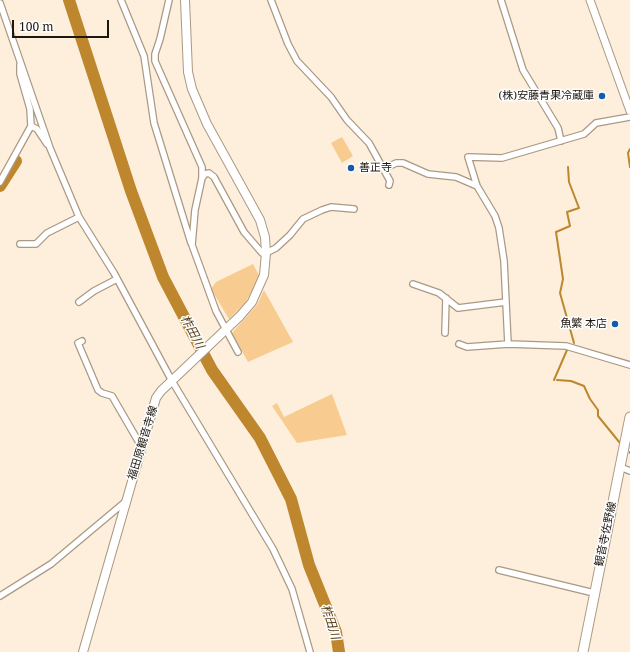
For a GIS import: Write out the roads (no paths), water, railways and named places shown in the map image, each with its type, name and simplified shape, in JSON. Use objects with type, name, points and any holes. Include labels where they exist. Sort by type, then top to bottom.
[{"type":"main road","name":"福田原観音寺線","points":[[83,652],[156,398],[227,329],[252,302],[259,290],[264,275],[266,253],[265,237],[260,220],[206,124],[192,89],[188,72],[185,0]]},
{"type":"main road","name":"観音寺佐野線","points":[[583,652],[630,417]]},
{"type":"street","points":[[121,0],[144,56],[154,123],[205,285],[216,311],[238,352]]},
{"type":"street","points":[[169,0],[155,54],[155,61],[202,167],[202,178],[195,210],[192,245]]},
{"type":"street","points":[[271,0],[288,44],[297,61],[331,98],[347,120],[368,143],[384,169],[390,181],[389,185]]},
{"type":"street","points":[[501,0],[523,70],[558,128],[561,141]]},
{"type":"street","points":[[590,0],[630,111]]},
{"type":"street","points":[[0,3],[50,148],[79,217],[117,279],[172,381],[273,549],[292,589],[310,652]]},
{"type":"street","points":[[144,56],[155,54]]},
{"type":"street","points":[[0,182],[32,126],[30,109],[20,74],[20,58]]},
{"type":"street","points":[[508,344],[504,261],[500,228],[495,216],[477,186],[468,157],[502,158],[584,134],[596,123],[630,117]]},
{"type":"street","points":[[32,126],[37,129],[50,148]]},
{"type":"street","points":[[384,169],[403,163],[428,174],[456,177],[477,186]]},
{"type":"street","points":[[202,178],[205,174],[209,173],[214,177],[244,232],[262,252],[266,253],[285,240],[303,219],[331,207],[354,209]]},
{"type":"street","points":[[20,244],[36,244],[48,233],[79,217]]},
{"type":"street","points":[[79,302],[94,291],[117,279]]},
{"type":"street","points":[[413,284],[439,293],[458,308],[506,302]]},
{"type":"street","points":[[445,333],[446,298]]},
{"type":"street","points":[[82,341],[78,343],[98,390],[112,396],[126,416],[141,446]]},
{"type":"street","points":[[458,344],[467,347],[508,344],[566,346],[630,365]]},
{"type":"street","points":[[620,467],[630,470]]},
{"type":"street","points":[[0,596],[51,564],[125,502]]},
{"type":"street","points":[[499,570],[594,593]]},
{"type":"waterway","name":"柞田川","points":[[69,0],[131,191],[163,277],[212,370],[260,438],[291,499],[309,565],[336,632],[339,652]]},
{"type":"waterway","points":[[630,149],[628,153],[630,167]]},
{"type":"waterway","points":[[0,186],[16,161]]},
{"type":"waterway","points":[[568,167],[569,182],[579,208],[567,212],[570,226],[556,232],[563,279],[560,293],[574,343]]},
{"type":"waterway","points":[[554,380],[567,350]]},
{"type":"waterway","points":[[557,380],[571,381],[584,386],[590,399],[598,410],[598,416],[620,443]]},
{"type":"place","name":"(株)安藤青果冷蔵庫","points":[[602,96]]},
{"type":"place","name":"善正寺","points":[[351,168]]},
{"type":"place","name":"魚繁 本店","points":[[615,324]]}]
